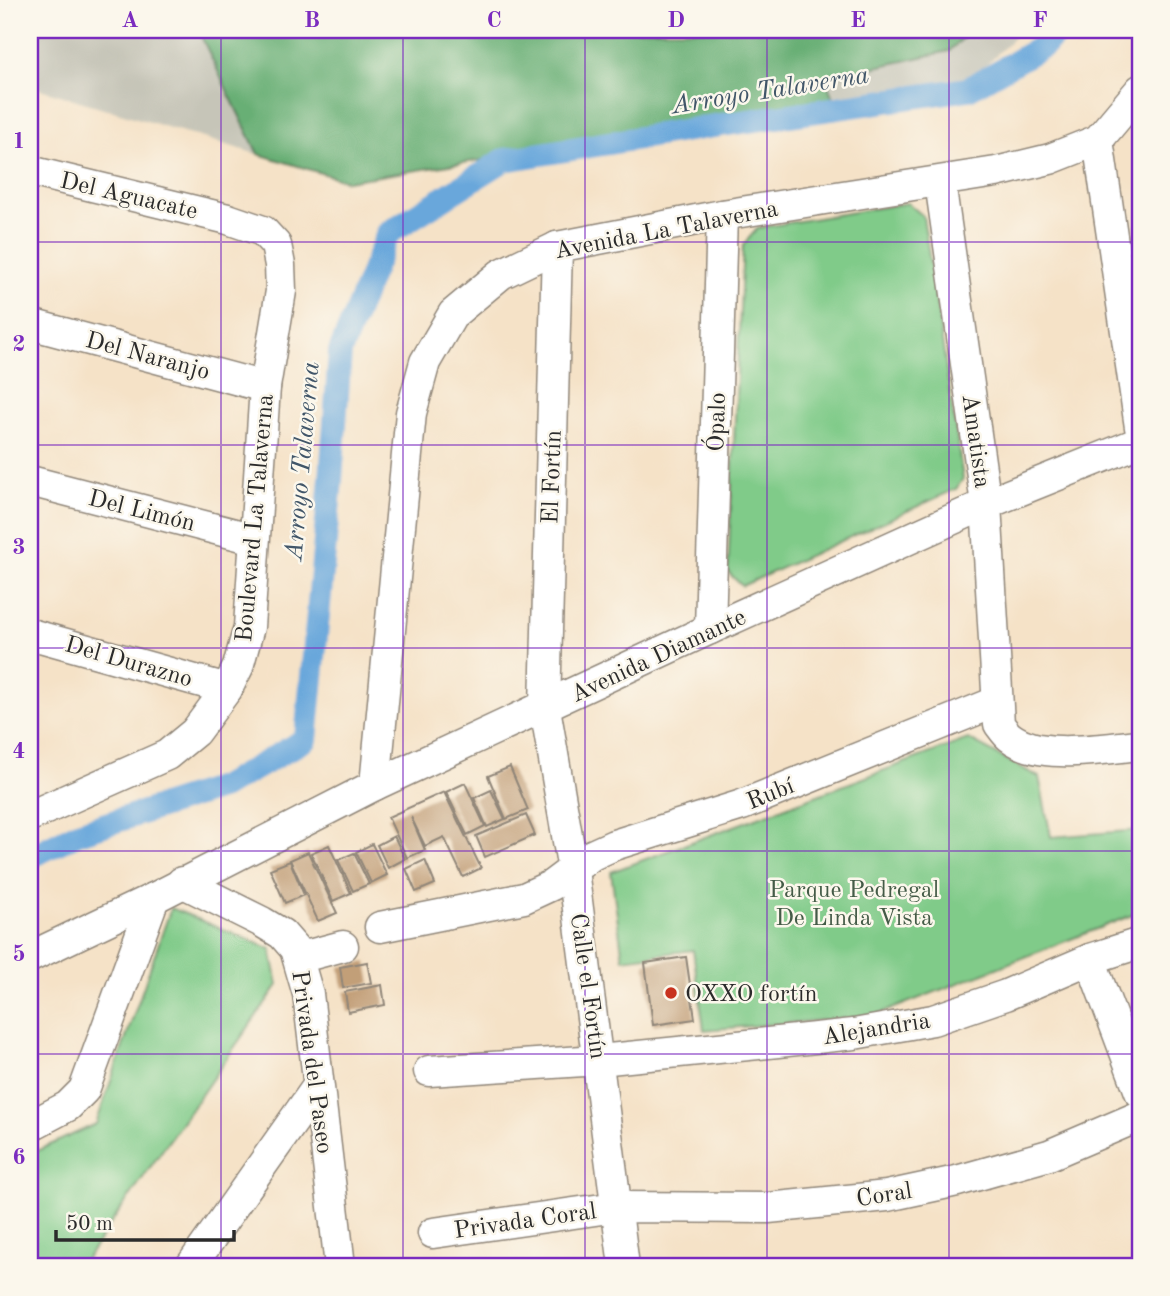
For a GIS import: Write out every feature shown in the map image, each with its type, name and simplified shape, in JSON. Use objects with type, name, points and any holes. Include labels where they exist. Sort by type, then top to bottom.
[{"type":"street","name":"Avenida La Talaverna","points":[[375,785],[411,413],[425,362],[453,314],[501,274],[557,247],[722,215],[940,182],[1050,159],[1098,140],[1140,90]]},
{"type":"street","points":[[1098,140],[1140,427]]},
{"type":"street","name":"Del Aguacate","points":[[30,171],[228,219]]},
{"type":"street","name":"Amatista","points":[[940,182],[986,504],[996,702]]},
{"type":"street","name":"Ópalo","points":[[710,629],[722,215]]},
{"type":"street","name":"Boulevard La Talaverna","points":[[37,807],[167,755],[195,732],[227,689],[238,667],[249,627],[265,387],[281,291],[276,245],[263,231],[228,219]]},
{"type":"street","name":"El Fortín","points":[[545,708],[557,247]]},
{"type":"street","name":"Del Naranjo","points":[[30,324],[265,387]]},
{"type":"street","name":"Avenida Diamante","points":[[182,882],[375,785],[710,629],[986,504],[1140,442]]},
{"type":"street","name":"Del Limón","points":[[30,481],[254,539]]},
{"type":"street","name":"Del Durazno","points":[[30,634],[227,689]]},
{"type":"street","points":[[996,702],[999,724],[1010,737],[1033,747],[1061,751],[1140,745]]},
{"type":"street","name":"Rubí","points":[[380,927],[524,898],[552,885],[592,855],[614,845],[742,805],[996,702]]},
{"type":"street","name":"Calle el Fortín","points":[[545,708],[573,870],[624,1266]]},
{"type":"street","points":[[30,957],[182,882]]},
{"type":"street","name":"Privada del Paseo","points":[[182,882],[282,934],[295,950],[308,994],[340,1266]]},
{"type":"street","points":[[30,1126],[68,1106],[84,1090],[154,898]]},
{"type":"street","name":"Alejandria","points":[[429,1071],[599,1060],[854,1034],[933,1020],[1006,995],[1090,959],[1140,943]]},
{"type":"street","points":[[298,958],[343,946]]},
{"type":"street","points":[[1090,959],[1140,1092]]},
{"type":"street","points":[[191,1266],[318,1086]]},
{"type":"street","name":"Coral","points":[[616,1207],[768,1208],[887,1196],[957,1181],[1049,1155],[1140,1116]]},
{"type":"street","name":"Privada Coral","points":[[433,1233],[616,1207]]},
{"type":"shaded area","points":[[30,30],[1022,30],[966,84],[347,181],[30,86]]},
{"type":"green space","points":[[198,30],[972,30],[949,51],[825,78],[836,105],[347,181],[258,154]]},
{"type":"green space","points":[[908,203],[923,216],[963,479],[956,489],[742,586],[728,572],[743,245],[758,228]]},
{"type":"green space","name":"Parque Pedregal De Linda Vista","points":[[968,739],[1039,777],[1051,837],[1140,830],[1140,912],[874,1016],[704,1030],[693,950],[623,959],[611,872]]},
{"type":"green space","points":[[171,908],[271,949],[278,985],[81,1266],[30,1266],[30,1154],[96,1124]]},
{"type":"building","points":[[510,767],[528,810],[506,819],[488,776]]},
{"type":"building","points":[[465,783],[485,826],[467,835],[446,792]]},
{"type":"building","points":[[491,790],[505,819],[487,827],[474,798]]},
{"type":"building","points":[[444,792],[481,868],[463,877],[444,837],[425,846],[411,817],[425,850],[407,858],[388,817]]},
{"type":"building","points":[[526,815],[535,835],[485,857],[476,836]]},
{"type":"building","points":[[394,836],[405,859],[388,868],[377,845]]},
{"type":"building","points":[[372,844],[387,875],[371,883],[356,852]]},
{"type":"building","points":[[329,845],[351,893],[333,901],[311,853]]},
{"type":"building","points":[[308,852],[337,913],[318,921],[290,860]]},
{"type":"building","points":[[354,853],[369,884],[353,891],[338,860]]},
{"type":"building","points":[[425,860],[435,884],[416,892],[406,869]]},
{"type":"building","points":[[290,861],[304,895],[285,903],[270,869]]},
{"type":"building","points":[[686,957],[695,1019],[653,1025],[645,963]]},
{"type":"building","points":[[367,962],[371,983],[343,988],[340,967]]},
{"type":"building","points":[[382,985],[385,1005],[348,1012],[345,992]]},
{"type":"waterway","name":"Arroyo Talaverna","points":[[30,857],[78,833],[223,787],[306,739],[331,479],[340,352],[388,233],[504,160],[968,89],[1045,45],[1059,30]]},
{"type":"place","name":"OXXO fortín","points":[[671,993]]}]
